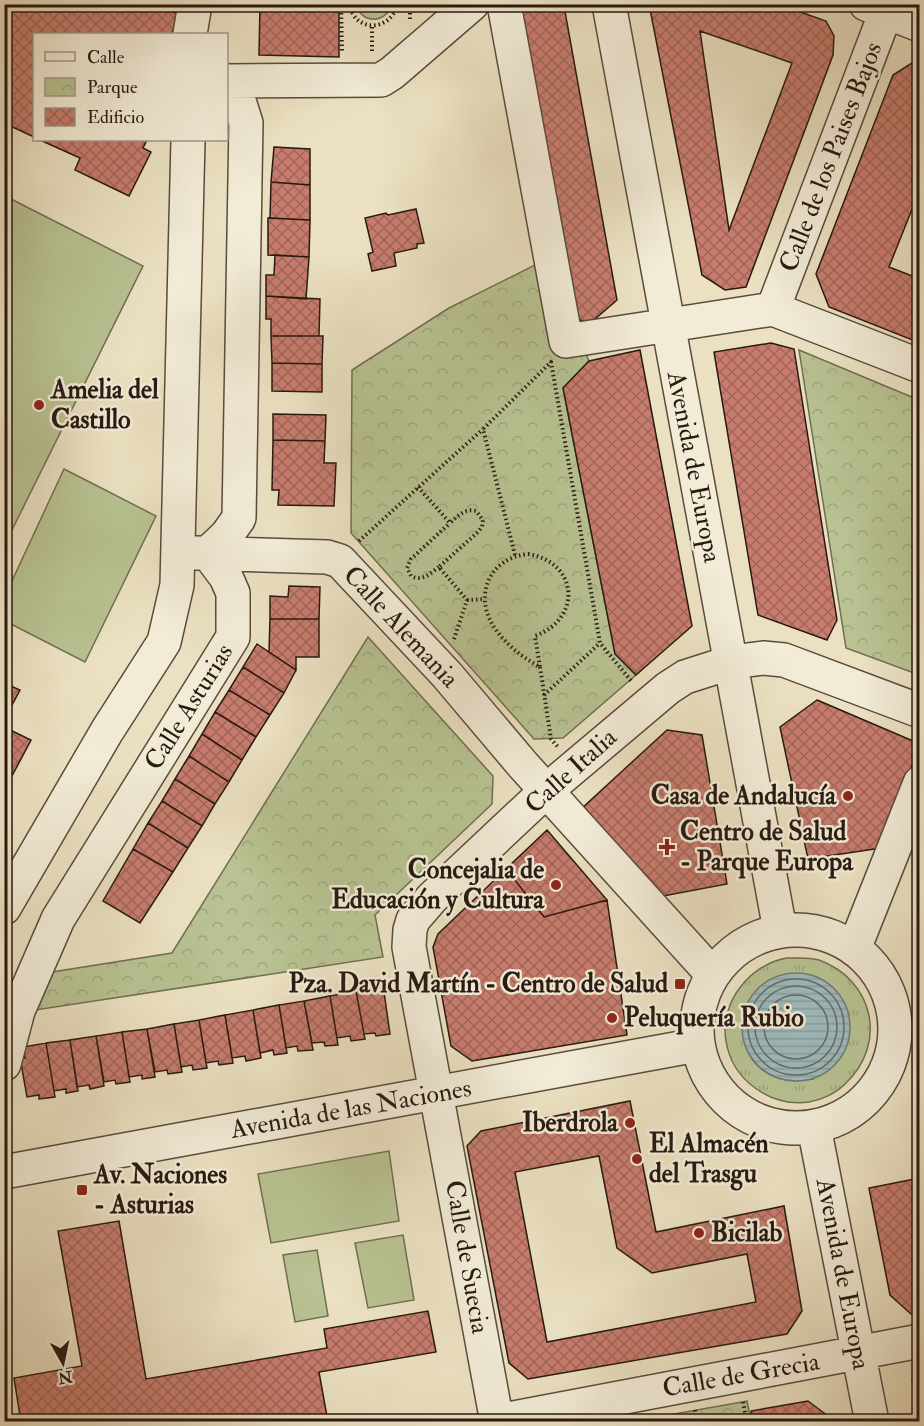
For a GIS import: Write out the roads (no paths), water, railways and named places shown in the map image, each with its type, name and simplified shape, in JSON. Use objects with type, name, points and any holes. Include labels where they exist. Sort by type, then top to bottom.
[{"type":"street","points":[[190,33],[195,4]]},
{"type":"street","points":[[228,81],[381,80],[472,4]]},
{"type":"street","points":[[504,4],[566,341],[773,309],[920,366]]},
{"type":"street","name":"Avenida de Europa","points":[[609,4],[780,930]]},
{"type":"street","points":[[880,7],[920,25]]},
{"type":"street","name":"Calle de los Paises Bajos","points":[[773,309],[880,7]]},
{"type":"street","points":[[192,553],[227,535],[239,518],[246,123],[240,104],[228,93]]},
{"type":"street","points":[[4,908],[107,730],[164,642],[177,585],[192,553],[188,141]]},
{"type":"street","name":"Calle Alemania","points":[[192,553],[327,557],[340,561],[447,675],[523,765],[712,975]]},
{"type":"street","name":"Calle Asturias","points":[[4,1064],[11,1009],[58,919],[233,637],[233,593],[226,577],[192,553]]},
{"type":"street","name":"Calle Italia","points":[[437,1093],[409,947],[413,920],[432,897],[547,790],[651,702],[685,677],[732,662],[763,658],[784,660],[920,711]]},
{"type":"street","points":[[854,949],[920,783]]},
{"type":"street","points":[[780,930],[812,930],[842,940],[854,949],[867,959],[907,1012],[885,1074],[867,1099],[843,1118],[814,1127],[782,1128],[752,1119],[726,1101],[707,1075],[697,1045],[696,1014],[703,992],[724,958],[750,940],[780,930]]},
{"type":"street","name":"Avenida de las Naciones","points":[[4,1172],[697,1045]]},
{"type":"street","name":"Calle de Suecia","points":[[437,1093],[495,1421]]},
{"type":"street","name":"Avenida de Europa","points":[[814,1127],[872,1422]]},
{"type":"street","name":"Calle de Grecia","points":[[495,1421],[920,1341]]},
{"type":"water","points":[[796,973],[817,977],[835,988],[846,1006],[850,1027],[846,1048],[835,1066],[817,1077],[796,1081],[775,1077],[757,1066],[746,1048],[742,1027],[746,1006],[757,988],[775,977]]},
{"type":"place","name":"Amelia del Castillo","points":[[39,405]]},
{"type":"place","name":"Casa de Andalucía","points":[[848,796]]},
{"type":"place","name":"Centro de Salud - Parque Europa","points":[[667,847]]},
{"type":"place","name":"Concejalia de Educación y Cultura","points":[[556,885]]},
{"type":"place","name":"Pza. David Martín - Centro de Salud","points":[[680,984]]},
{"type":"place","name":"Peluquería Rubio","points":[[612,1018]]},
{"type":"place","name":"Iberdrola","points":[[630,1123]]},
{"type":"place","name":"El Almacén del Trasgu","points":[[637,1159]]},
{"type":"place","name":"Av. Naciones - Asturias","points":[[82,1190]]},
{"type":"place","name":"Bicilab","points":[[699,1233]]}]
